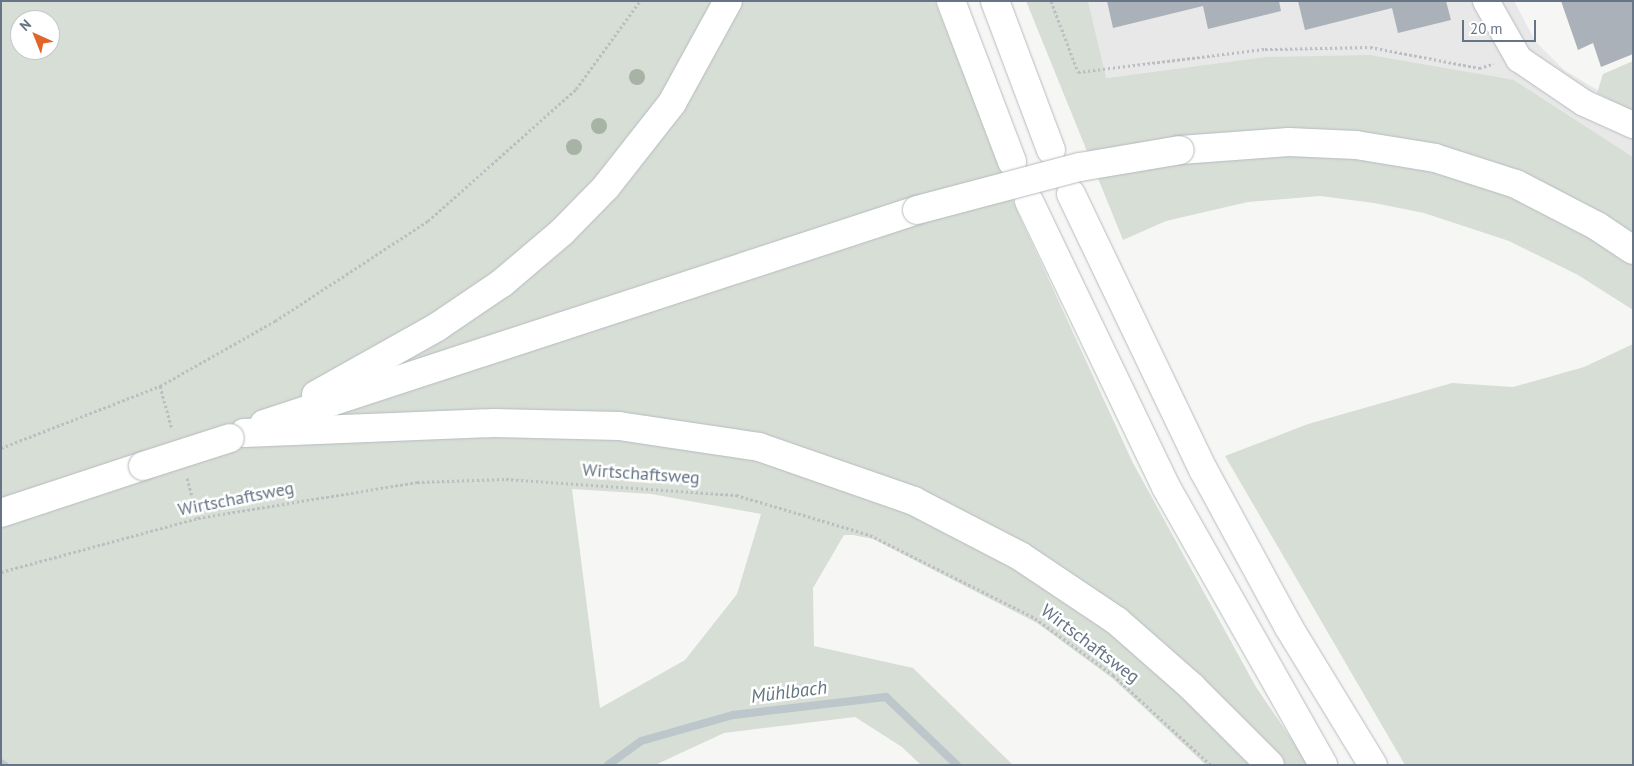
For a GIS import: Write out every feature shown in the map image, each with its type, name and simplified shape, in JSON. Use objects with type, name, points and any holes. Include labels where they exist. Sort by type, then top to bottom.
[{"type":"main road","points":[[245,432],[436,327],[502,283],[562,232],[606,187],[672,103],[728,1]]},
{"type":"main road","points":[[951,1],[1012,162]]},
{"type":"main road","points":[[995,1],[1051,150]]},
{"type":"main road","points":[[1,513],[917,210],[1080,167],[1180,150],[1289,142],[1356,145],[1435,158],[1516,184],[1597,226],[1633,250]]},
{"type":"main road","points":[[1071,194],[1204,471],[1288,626],[1373,765]]},
{"type":"main road","points":[[1029,201],[1170,496],[1324,765]]},
{"type":"main road","points":[[245,432],[494,423],[619,426],[759,447],[914,501],[1020,556],[1117,621],[1192,687],[1270,765]]},
{"type":"street","points":[[1486,1],[1519,59],[1584,103],[1633,124]]},
{"type":"path","points":[[1,448],[160,386],[275,321],[428,221],[576,89],[640,1]]},
{"type":"path","points":[[1051,1],[1078,72],[1265,49],[1370,47],[1478,68],[1519,59]]},
{"type":"path","name":"Wirtschaftsweg","points":[[1,572],[198,518],[417,482],[506,479],[736,495],[870,535],[1035,618],[1113,675],[1211,765]]},
{"type":"shaded area","points":[[1,1],[935,1],[1019,215],[1133,463],[1256,687],[1309,765],[1206,765],[1112,678],[1037,623],[873,539],[844,535],[813,588],[814,646],[913,668],[1013,765],[921,765],[902,747],[855,717],[724,733],[655,765],[1,765]],"holes":[[[572,489],[651,494],[761,514],[737,594],[685,660],[600,708]]]},
{"type":"shaded area","points":[[1026,1],[1088,1],[1106,78],[1265,57],[1370,55],[1514,80],[1633,157],[1633,310],[1578,275],[1509,241],[1424,213],[1374,203],[1320,196],[1248,202],[1166,221],[1123,240]]},
{"type":"shaded area","points":[[1088,1],[1514,1],[1536,42],[1564,70],[1633,111],[1633,157],[1514,80],[1265,57],[1105,78]]},
{"type":"shaded area","points":[[1633,61],[1633,111],[1597,93],[1603,74]]},
{"type":"shaded area","points":[[1633,344],[1633,765],[1405,765],[1225,456],[1308,424],[1452,383],[1513,387],[1584,367]]},
{"type":"building","points":[[1107,1],[1279,1],[1281,11],[1208,29],[1203,6],[1113,28]]},
{"type":"building","points":[[1298,1],[1446,1],[1451,20],[1398,33],[1392,8],[1305,30]]},
{"type":"building","points":[[1561,1],[1632,1],[1633,54],[1601,67],[1593,43],[1578,50]]},
{"type":"waterway","name":"Mühlbach","points":[[608,765],[641,741],[733,715],[886,697],[957,765]]}]
